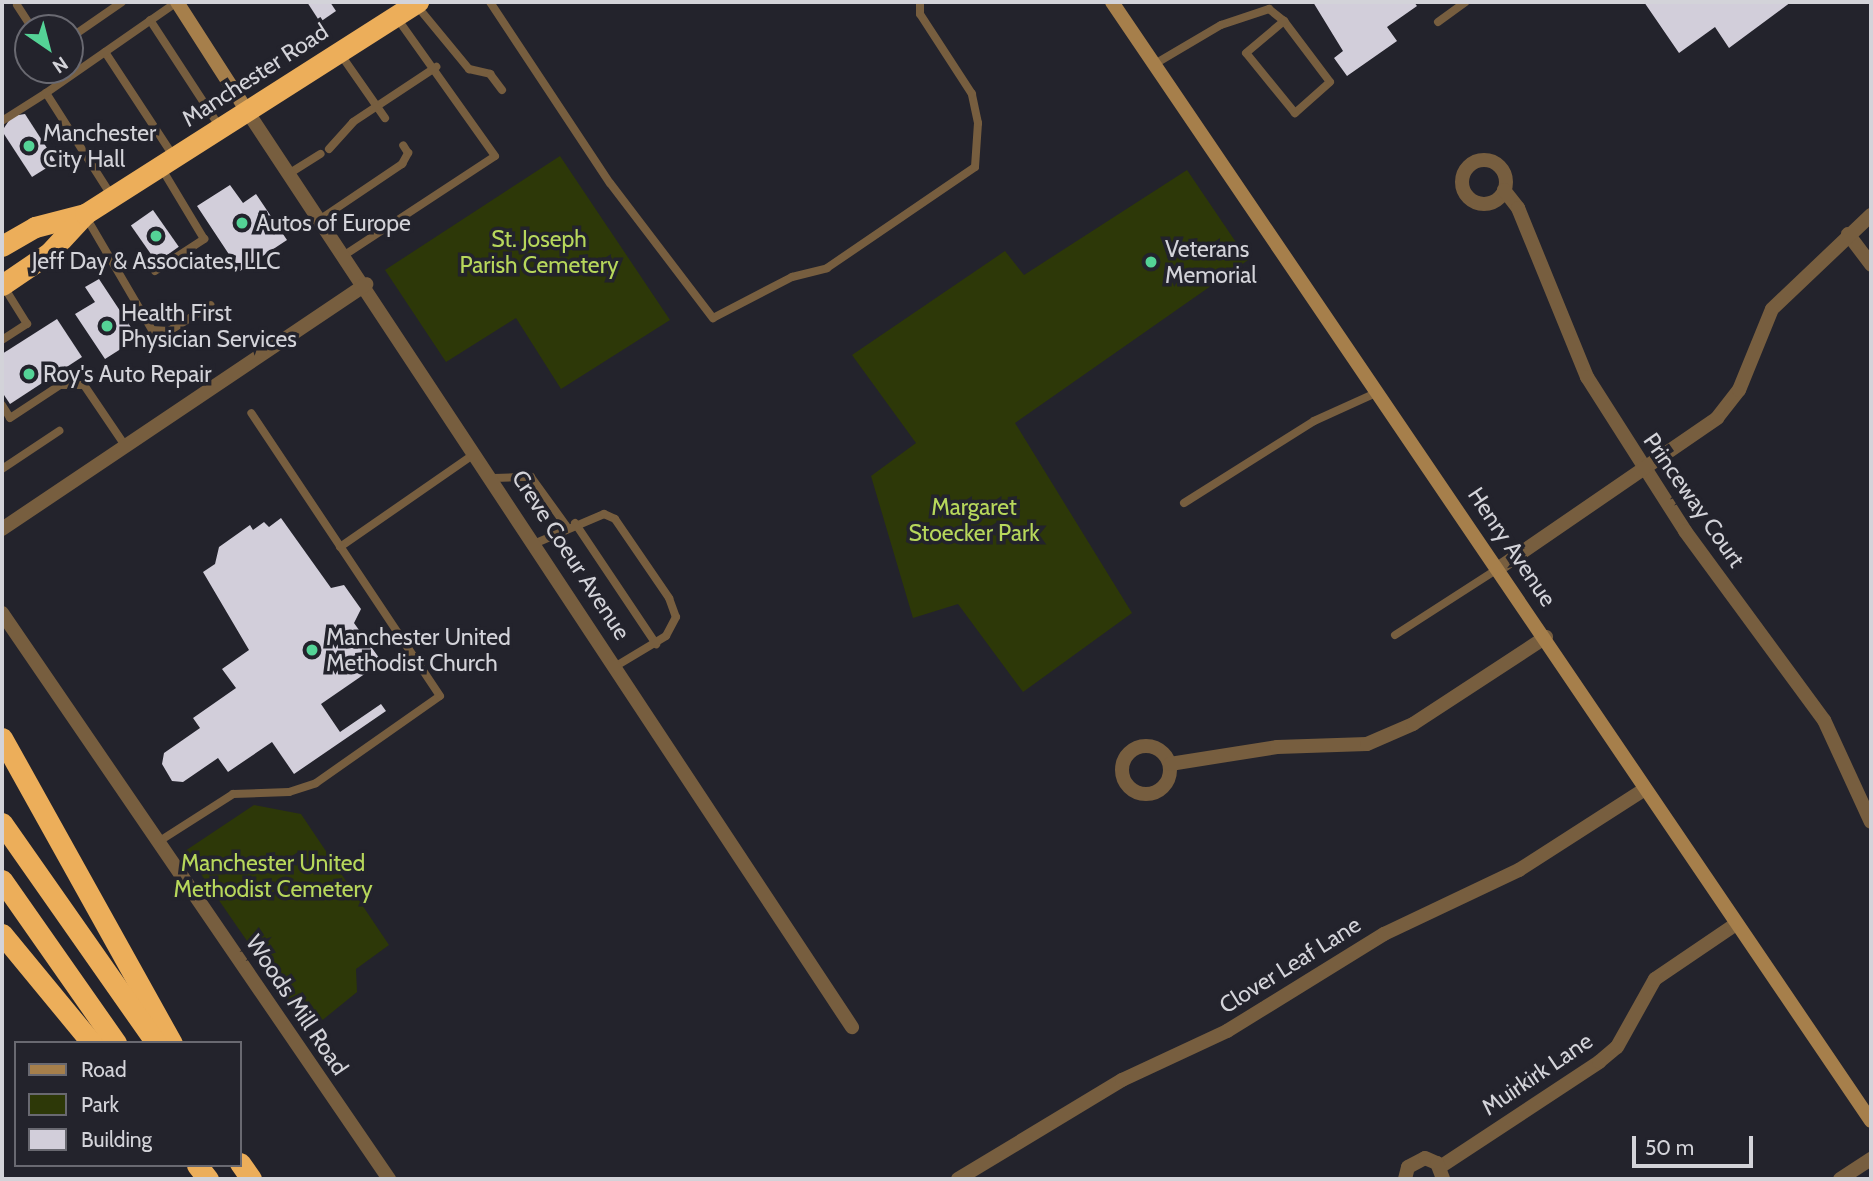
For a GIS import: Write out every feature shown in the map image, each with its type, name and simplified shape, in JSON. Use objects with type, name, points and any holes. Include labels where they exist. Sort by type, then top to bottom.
[{"type":"highway","name":"Manchester Road","points":[[2,285],[49,253],[85,214],[416,3]]},
{"type":"highway","name":"Manchester Road","points":[[2,246],[35,227],[85,214]]},
{"type":"highway","points":[[2,738],[171,1041]]},
{"type":"highway","points":[[2,823],[155,1041]]},
{"type":"highway","points":[[2,880],[115,1041]]},
{"type":"highway","points":[[2,934],[90,1041]]},
{"type":"street","points":[[177,2],[247,111]]},
{"type":"street","name":"Henry Avenue","points":[[1112,2],[1546,637],[1736,924],[1871,1121]]},
{"type":"street","name":"Creve Coeur Avenue","points":[[247,111],[366,284],[852,1027]]},
{"type":"street","name":"Princeway Court","points":[[1504,190],[1518,208],[1575,355],[1643,469],[1824,720],[1871,822]]},
{"type":"street","points":[[1499,568],[1717,418],[1739,390],[1772,309],[1871,215]]},
{"type":"street","points":[[1848,234],[1871,265]]},
{"type":"street","points":[[2,528],[366,284]]},
{"type":"street","name":"Woods Mill Road","points":[[2,613],[389,1179]]},
{"type":"street","points":[[1170,764],[1277,747],[1367,744],[1413,724],[1546,637]]},
{"type":"street","name":"Clover Leaf Lane","points":[[958,1179],[1089,1098],[1227,1031],[1384,934],[1519,870],[1646,789]]},
{"type":"street","name":"Muirkirk Lane","points":[[1405,1179],[1419,1159],[1442,1173],[1599,1062],[1617,1047],[1655,979],[1736,924]]},
{"type":"street","points":[[1840,1179],[1871,1159]]},
{"type":"lane","points":[[84,28],[122,2]]},
{"type":"lane","points":[[2,121],[177,2]]},
{"type":"lane","points":[[493,3],[610,183],[713,318],[792,277],[827,268],[975,167],[978,123],[972,94],[920,14],[920,2]]},
{"type":"lane","points":[[1438,22],[1466,2]]},
{"type":"lane","points":[[416,3],[469,69],[490,74],[502,90]]},
{"type":"lane","points":[[17,5],[23,14]]},
{"type":"lane","points":[[1153,65],[1221,24],[1269,9],[1284,21],[1330,82],[1295,113],[1247,53],[1284,21]]},
{"type":"lane","points":[[346,254],[495,156],[436,67],[395,16]]},
{"type":"lane","points":[[150,20],[220,128]]},
{"type":"lane","points":[[105,52],[167,162],[204,239],[155,271]]},
{"type":"lane","points":[[339,52],[384,118]]},
{"type":"lane","points":[[290,173],[325,151],[353,122],[436,67]]},
{"type":"lane","points":[[46,93],[112,197]]},
{"type":"lane","points":[[322,218],[402,164],[408,153],[403,145]]},
{"type":"lane","points":[[85,214],[152,330],[169,331],[211,305]]},
{"type":"lane","points":[[2,285],[27,324],[2,340]]},
{"type":"lane","points":[[2,405],[10,418],[60,385],[84,385],[124,444]]},
{"type":"lane","points":[[1184,503],[1314,421],[1378,392]]},
{"type":"lane","points":[[158,842],[233,794],[289,792],[316,783],[440,696],[251,414]]},
{"type":"lane","points":[[2,469],[59,431]]},
{"type":"lane","points":[[340,547],[477,453]]},
{"type":"lane","points":[[494,478],[531,477],[571,525],[656,644]]},
{"type":"lane","points":[[536,543],[595,514],[615,519],[669,598],[676,617],[656,644],[616,666]]},
{"type":"lane","points":[[1395,635],[1499,568]]},
{"type":"green space","name":"St. Joseph Parish Cemetery","points":[[560,156],[670,320],[561,389],[516,318],[446,362],[385,270]]},
{"type":"green space","name":"Margaret Stoecker Park","points":[[1187,170],[1248,260],[1015,423],[1132,613],[1023,692],[958,604],[913,618],[871,476],[916,443],[852,355],[1005,251],[1024,275]]},
{"type":"green space","name":"Manchester United Methodist Cemetery","points":[[254,805],[301,814],[389,945],[356,969],[357,992],[309,1031],[185,851]]},
{"type":"building","points":[[307,2],[330,2],[336,11],[320,22]]},
{"type":"building","points":[[1313,2],[1414,2],[1417,6],[1387,27],[1397,41],[1347,76],[1334,58],[1343,51]]},
{"type":"building","points":[[1644,2],[1791,2],[1729,48],[1715,27],[1679,53]]},
{"type":"building","name":"Manchester City Hall","points":[[25,114],[56,162],[32,177],[2,131],[12,116]]},
{"type":"building","name":"Autos of Europe","points":[[230,185],[243,203],[256,194],[287,240],[240,271],[197,206]]},
{"type":"building","name":"Jeff Day & Associates, LLC","points":[[153,210],[179,247],[157,262],[131,225]]},
{"type":"building","name":"Health First Physician Services","points":[[99,279],[138,338],[105,359],[75,314],[95,302],[85,287]]},
{"type":"building","name":"Roy's Auto Repair","points":[[57,319],[82,357],[10,404],[2,392],[2,354]]},
{"type":"building","name":"Manchester United Methodist Church","points":[[281,518],[331,588],[344,585],[361,609],[354,623],[382,662],[321,704],[340,732],[381,704],[386,711],[294,774],[272,742],[228,772],[218,758],[183,782],[172,781],[162,764],[164,753],[200,728],[193,718],[236,688],[222,669],[249,650],[203,572],[215,564],[219,547],[250,525],[253,530],[264,522],[269,527]]},
{"type":"place","name":"Manchester City Hall","points":[[29,146]]},
{"type":"place","name":"Autos of Europe","points":[[242,223]]},
{"type":"place","name":"Jeff Day & Associates, LLC","points":[[156,236]]},
{"type":"place","name":"Veterans Memorial","points":[[1151,262]]},
{"type":"place","name":"Health First Physician Services","points":[[107,326]]},
{"type":"place","name":"Roy's Auto Repair","points":[[29,374]]},
{"type":"place","name":"Manchester United Methodist Church","points":[[312,650]]}]
